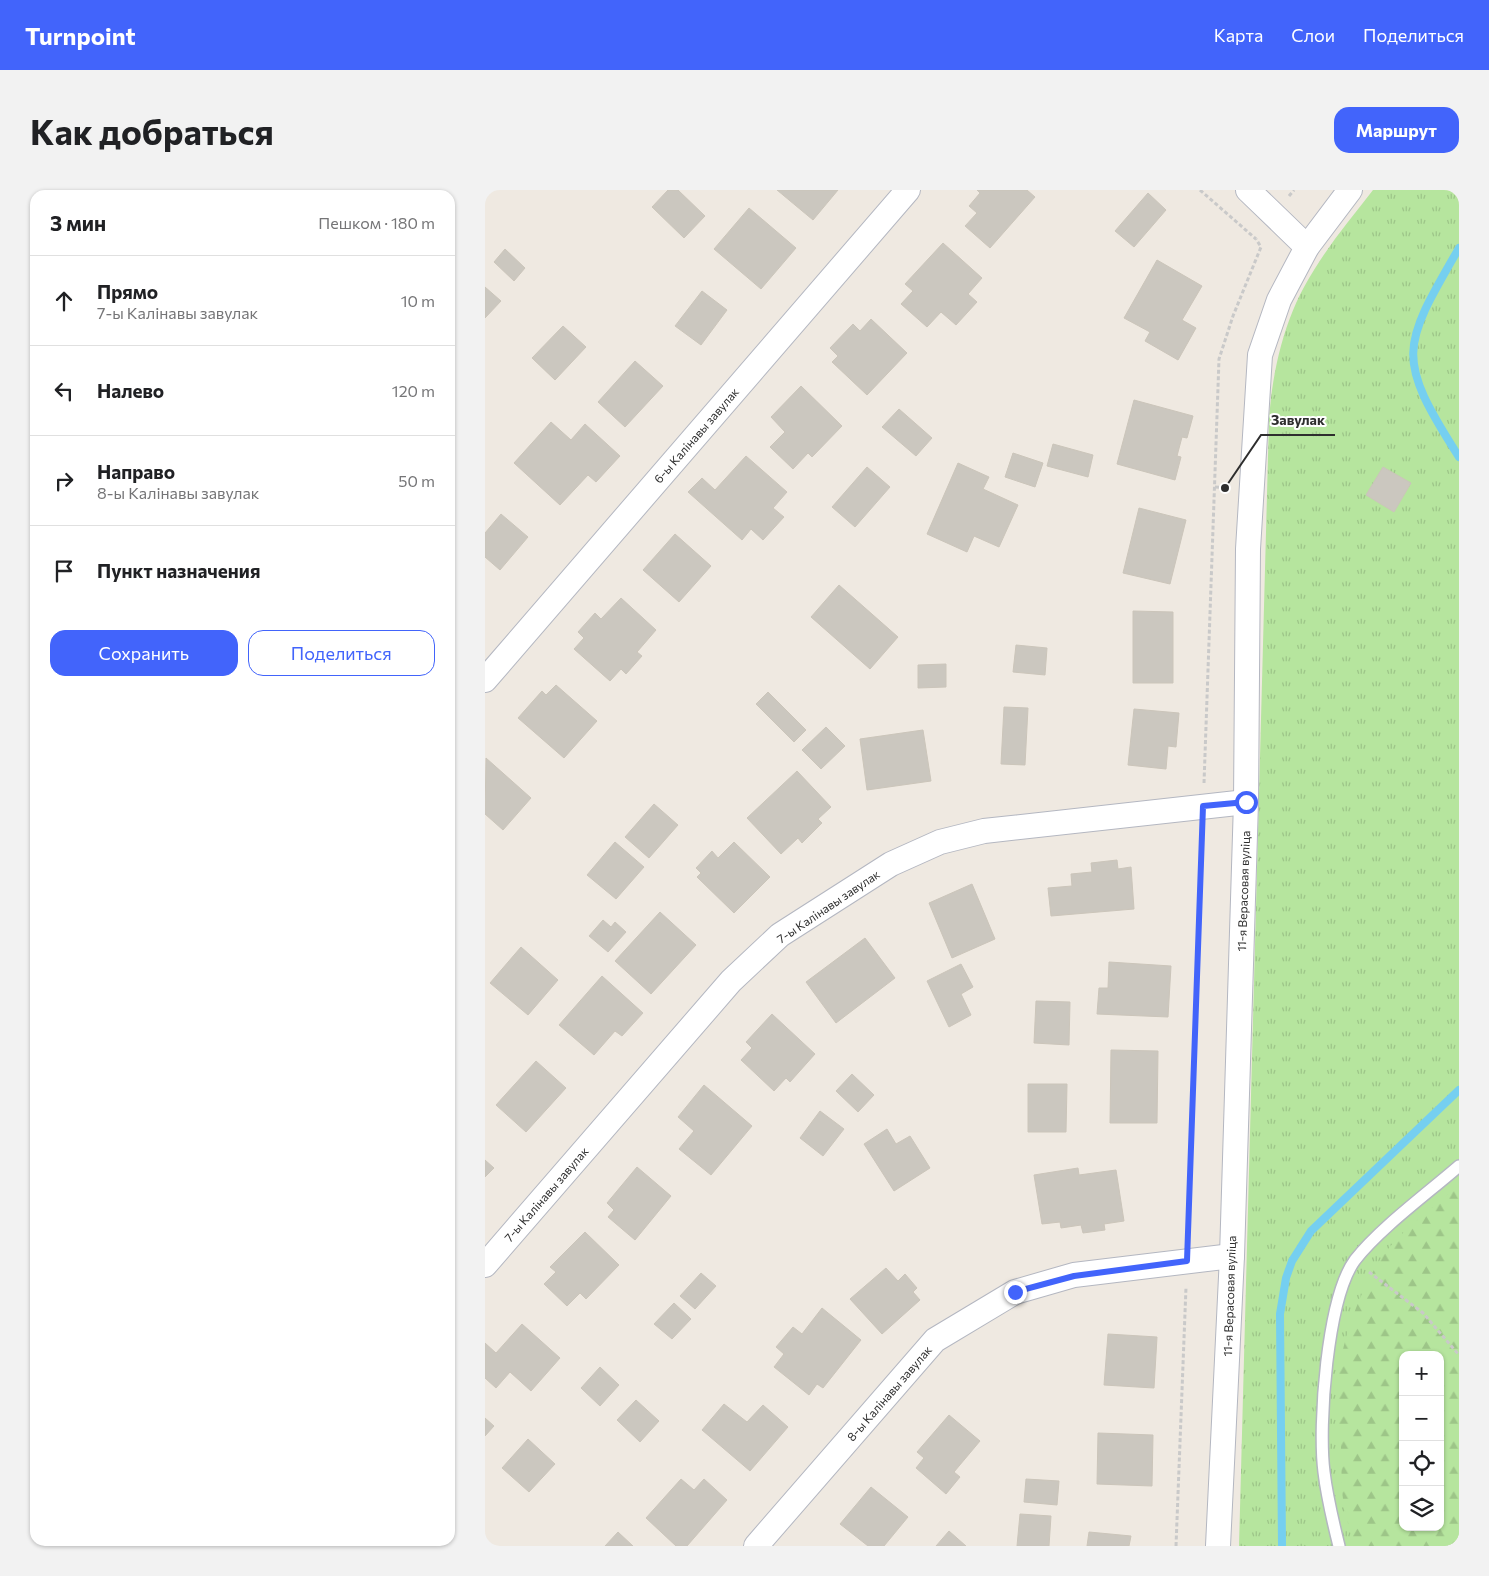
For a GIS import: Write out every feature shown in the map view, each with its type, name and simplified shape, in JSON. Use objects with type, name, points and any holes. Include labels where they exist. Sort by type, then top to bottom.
[{"type":"street","name":"6-ы Калінавы завулак","points":[[485,680],[907,190]]},
{"type":"street","points":[[1248,190],[1307,247]]},
{"type":"street","name":"11-я Верасовая вуліца","points":[[1219,1546],[1246,802],[1249,549],[1260,355],[1279,300],[1307,247],[1346,192]]},
{"type":"street","name":"7-ы Калінавы завулак","points":[[485,1265],[731,981],[780,935],[883,869],[940,842],[984,832],[1246,802]]},
{"type":"street","name":"8-ы Калінавы завулак","points":[[756,1546],[935,1340],[1015,1292],[1074,1276],[1231,1256]]},
{"type":"lane","points":[[1339,1546],[1324,1471],[1323,1427],[1326,1367],[1339,1298],[1354,1262],[1373,1240],[1459,1166]]},
{"type":"path","points":[[1176,1546],[1219,358],[1233,316],[1261,247],[1256,239]]},
{"type":"path","points":[[1354,1262],[1423,1313],[1459,1355]]},
{"type":"green space","points":[[1373,190],[1459,190],[1459,1546],[1239,1546],[1269,419],[1277,361],[1288,323],[1304,287],[1335,239]]},
{"type":"green space","points":[[1459,1185],[1459,1546],[1354,1546],[1343,1498],[1341,1442],[1336,1403],[1341,1361],[1350,1324],[1373,1272],[1382,1257],[1408,1228]]},
{"type":"building","points":[[668,190],[678,190],[705,216],[684,238],[652,207]]},
{"type":"building","points":[[777,190],[838,190],[813,220]]},
{"type":"building","points":[[977,190],[1027,190],[1035,197],[990,248],[965,226],[977,213],[969,206],[980,193]]},
{"type":"building","points":[[1148,193],[1166,210],[1134,247],[1115,231]]},
{"type":"building","points":[[749,208],[796,248],[761,289],[714,249]]},
{"type":"building","points":[[943,243],[982,278],[968,294],[977,302],[956,325],[941,312],[927,327],[901,304],[913,291],[905,284]]},
{"type":"building","points":[[505,249],[525,268],[514,281],[494,262]]},
{"type":"building","points":[[1157,260],[1202,286],[1182,320],[1196,328],[1178,360],[1145,341],[1150,332],[1124,318]]},
{"type":"building","points":[[485,287],[501,301],[485,318]]},
{"type":"building","points":[[702,291],[727,310],[701,345],[675,326]]},
{"type":"building","points":[[871,319],[907,353],[867,395],[832,362],[838,356],[830,348],[853,324],[860,331]]},
{"type":"building","points":[[563,326],[586,347],[555,380],[532,358]]},
{"type":"building","points":[[635,361],[663,386],[625,427],[598,402]]},
{"type":"building","points":[[801,386],[842,426],[812,457],[808,453],[793,469],[770,447],[785,432],[771,417]]},
{"type":"building","points":[[1134,400],[1193,416],[1187,438],[1182,437],[1177,456],[1181,457],[1175,480],[1117,464]]},
{"type":"building","points":[[899,409],[932,438],[916,456],[882,427]]},
{"type":"building","points":[[551,422],[571,440],[585,424],[620,456],[596,482],[588,475],[560,505],[514,463]]},
{"type":"building","points":[[1053,444],[1093,455],[1088,477],[1047,466]]},
{"type":"building","points":[[1013,453],[1043,463],[1035,487],[1005,477]]},
{"type":"building","points":[[746,456],[787,492],[773,508],[784,517],[763,540],[751,529],[742,540],[688,492],[702,478],[715,490]]},
{"type":"building","points":[[958,463],[989,477],[983,489],[1018,505],[999,547],[974,536],[967,552],[927,534]]},
{"type":"building","points":[[867,467],[890,487],[855,527],[832,507]]},
{"type":"building","points":[[1383,467],[1411,483],[1394,512],[1366,495]]},
{"type":"building","points":[[1139,508],[1186,520],[1170,584],[1123,573]]},
{"type":"building","points":[[501,514],[528,537],[500,570],[485,557],[485,533]]},
{"type":"building","points":[[675,534],[711,566],[679,602],[643,570]]},
{"type":"building","points":[[839,585],[898,637],[870,669],[811,617]]},
{"type":"building","points":[[621,598],[656,630],[637,652],[642,656],[626,674],[621,669],[610,681],[574,649],[584,638],[578,632],[595,613],[601,619]]},
{"type":"building","points":[[1133,611],[1173,612],[1173,683],[1133,683]]},
{"type":"building","points":[[1016,645],[1047,648],[1045,675],[1013,672]]},
{"type":"building","points":[[946,664],[946,687],[918,688],[918,665]]},
{"type":"building","points":[[556,685],[597,721],[564,758],[518,718],[542,691],[546,695]]},
{"type":"building","points":[[768,692],[806,730],[794,742],[756,704]]},
{"type":"building","points":[[1004,707],[1028,708],[1025,765],[1001,764]]},
{"type":"building","points":[[1134,709],[1179,713],[1176,747],[1168,746],[1166,769],[1128,765]]},
{"type":"building","points":[[826,727],[845,746],[821,769],[802,750]]},
{"type":"building","points":[[923,730],[931,781],[867,790],[860,739]]},
{"type":"building","points":[[486,758],[531,798],[503,830],[485,814]]},
{"type":"building","points":[[797,771],[831,807],[818,819],[822,823],[802,843],[798,838],[781,854],[747,818]]},
{"type":"building","points":[[654,804],[678,825],[649,858],[625,837]]},
{"type":"building","points":[[615,842],[644,867],[616,899],[587,875]]},
{"type":"building","points":[[734,842],[770,877],[734,913],[697,877],[701,873],[696,868],[712,851],[718,858]]},
{"type":"building","points":[[1117,860],[1118,869],[1131,867],[1134,909],[1051,916],[1048,888],[1072,886],[1071,874],[1092,872],[1091,863]]},
{"type":"building","points":[[972,884],[995,939],[952,958],[929,903]]},
{"type":"building","points":[[660,912],[696,945],[651,994],[615,961]]},
{"type":"building","points":[[603,920],[611,927],[615,922],[626,932],[608,952],[589,936]]},
{"type":"building","points":[[865,938],[895,978],[836,1023],[806,982]]},
{"type":"building","points":[[521,947],[558,980],[528,1015],[490,983]]},
{"type":"building","points":[[1109,962],[1171,966],[1168,1017],[1097,1014],[1099,988],[1108,988]]},
{"type":"building","points":[[961,964],[973,987],[961,994],[971,1015],[949,1027],[927,981]]},
{"type":"building","points":[[602,976],[643,1013],[622,1036],[615,1031],[594,1055],[559,1025]]},
{"type":"building","points":[[1036,1001],[1070,1002],[1069,1045],[1034,1043]]},
{"type":"building","points":[[772,1014],[815,1054],[790,1082],[786,1078],[774,1091],[741,1060],[752,1048],[746,1042]]},
{"type":"building","points":[[1111,1050],[1158,1051],[1157,1123],[1110,1123]]},
{"type":"building","points":[[536,1061],[566,1088],[526,1132],[496,1105]]},
{"type":"building","points":[[852,1074],[874,1095],[858,1112],[836,1091]]},
{"type":"building","points":[[1028,1084],[1067,1084],[1066,1132],[1028,1132]]},
{"type":"building","points":[[704,1085],[752,1126],[711,1175],[679,1149],[694,1131],[678,1117]]},
{"type":"building","points":[[820,1111],[844,1129],[823,1156],[800,1138]]},
{"type":"building","points":[[887,1129],[896,1144],[910,1136],[930,1168],[894,1191],[864,1144]]},
{"type":"building","points":[[485,1160],[494,1168],[485,1177]]},
{"type":"building","points":[[637,1167],[671,1196],[635,1240],[608,1217],[614,1210],[607,1203]]},
{"type":"building","points":[[1078,1168],[1079,1175],[1116,1170],[1124,1221],[1104,1224],[1105,1230],[1083,1233],[1081,1225],[1061,1228],[1060,1222],[1042,1224],[1034,1175]]},
{"type":"building","points":[[585,1232],[619,1265],[586,1299],[580,1293],[567,1306],[544,1284],[556,1272],[550,1267]]},
{"type":"building","points":[[886,1268],[898,1281],[905,1274],[917,1288],[913,1292],[920,1300],[882,1334],[850,1299]]},
{"type":"building","points":[[701,1273],[716,1286],[695,1309],[680,1296]]},
{"type":"building","points":[[674,1303],[691,1319],[672,1339],[654,1324]]},
{"type":"building","points":[[822,1308],[861,1340],[823,1388],[817,1384],[809,1395],[774,1367],[784,1354],[776,1347],[793,1327],[802,1334]]},
{"type":"building","points":[[522,1324],[560,1358],[531,1391],[510,1372],[496,1388],[485,1378],[485,1343],[496,1353]]},
{"type":"building","points":[[1108,1334],[1157,1337],[1154,1388],[1104,1385]]},
{"type":"building","points":[[600,1367],[619,1385],[600,1406],[581,1388]]},
{"type":"building","points":[[636,1400],[659,1421],[640,1442],[617,1420]]},
{"type":"building","points":[[724,1404],[747,1422],[763,1405],[788,1427],[750,1471],[702,1430]]},
{"type":"building","points":[[949,1415],[980,1441],[954,1472],[960,1477],[946,1494],[916,1468],[924,1458],[917,1452]]},
{"type":"building","points":[[485,1418],[494,1426],[485,1436]]},
{"type":"building","points":[[1098,1433],[1153,1435],[1152,1486],[1097,1484]]},
{"type":"building","points":[[528,1439],[555,1464],[529,1492],[502,1468]]},
{"type":"building","points":[[681,1479],[694,1490],[704,1479],[727,1500],[687,1546],[676,1546],[646,1518]]},
{"type":"building","points":[[1026,1479],[1059,1481],[1057,1505],[1024,1502]]},
{"type":"building","points":[[871,1487],[908,1517],[884,1546],[868,1546],[840,1524]]},
{"type":"building","points":[[1020,1514],[1051,1516],[1049,1546],[1017,1546]]},
{"type":"building","points":[[949,1531],[966,1546],[936,1546]]},
{"type":"building","points":[[618,1532],[633,1546],[605,1546]]},
{"type":"building","points":[[1089,1532],[1131,1536],[1129,1546],[1087,1546]]},
{"type":"waterway","points":[[1459,248],[1426,309],[1417,332],[1413,352],[1416,373],[1424,396],[1459,457]]},
{"type":"waterway","points":[[1282,1546],[1280,1314],[1286,1278],[1292,1261],[1311,1231],[1459,1090]]},
{"type":"place","name":"Завулак","points":[[1225,488]]},
{"type":"route","points":[[1015,1292],[1074,1276],[1187,1261],[1203,806],[1246,802]]}]
